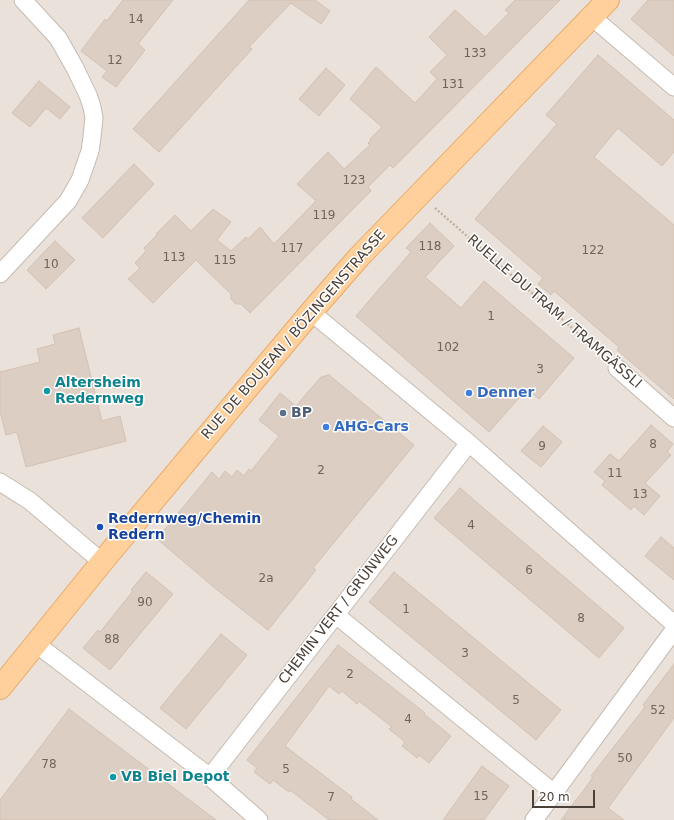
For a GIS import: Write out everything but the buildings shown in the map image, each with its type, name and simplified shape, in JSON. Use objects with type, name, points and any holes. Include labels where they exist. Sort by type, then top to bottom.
[{"type":"main road","name":"RUE DE BOUJEAN / BÖZINGENSTRASSE","points":[[0,688],[35,643],[311,312],[370,246],[608,0]]},
{"type":"street","points":[[0,274],[68,201],[80,180],[90,151],[94,118],[88,95],[58,38],[23,0]]},
{"type":"street","points":[[592,17],[674,87]]},
{"type":"street","points":[[311,312],[469,443],[674,624]]},
{"type":"street","name":"RUELLE DU TRAM / TRAMGÄSSLI","points":[[617,368],[674,418]]},
{"type":"street","name":"CHEMIN VERT / GRÜNWEG","points":[[210,777],[469,443]]},
{"type":"street","points":[[0,482],[30,501],[102,562]]},
{"type":"street","points":[[336,615],[554,793]]},
{"type":"street","points":[[534,820],[674,630]]},
{"type":"street","points":[[35,643],[210,777],[259,820]]},
{"type":"path","name":"RUELLE DU TRAM / TRAMGÄSSLI","points":[[435,207],[617,368]]},
{"type":"shaded area","points":[[0,0],[674,0],[674,820],[0,820]]},
{"type":"place","name":"Altersheim Redernweg","points":[[47,391]]},
{"type":"place","name":"Denner","points":[[469,393]]},
{"type":"place","name":"BP","points":[[283,413]]},
{"type":"place","name":"AHG-Cars","points":[[326,427]]},
{"type":"place","name":"Redernweg/Chemin Redern","points":[[100,527]]},
{"type":"place","name":"VB Biel Depot","points":[[113,777]]}]
